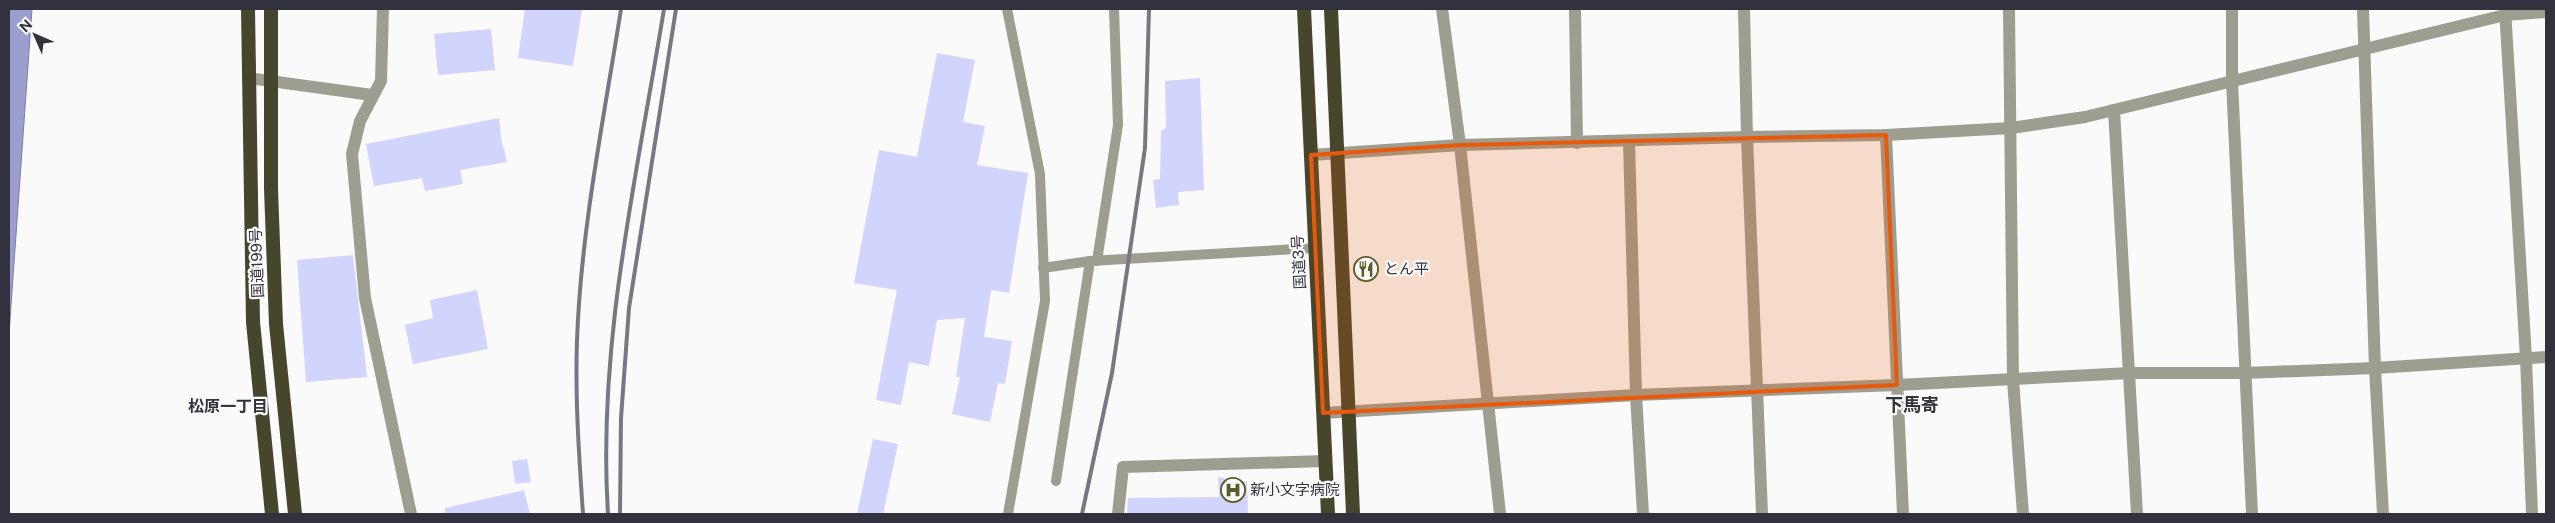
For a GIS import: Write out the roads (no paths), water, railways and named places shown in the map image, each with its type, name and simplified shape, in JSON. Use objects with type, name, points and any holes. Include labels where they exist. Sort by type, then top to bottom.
[{"type":"highway","name":"国道199号","points":[[248,9],[253,322],[272,514]]},
{"type":"highway","name":"国道199号","points":[[271,9],[271,189],[276,324],[295,514]]},
{"type":"highway","name":"国道3号","points":[[1304,9],[1328,514]]},
{"type":"highway","points":[[1331,9],[1354,514]]},
{"type":"street","points":[[383,9],[381,81],[360,121],[352,154],[365,298],[411,514]]},
{"type":"street","points":[[1442,9],[1460,145],[1500,514]]},
{"type":"street","points":[[1575,9],[1577,143]]},
{"type":"street","points":[[1744,9],[1746,137],[1762,514]]},
{"type":"street","points":[[2009,9],[2013,380],[2023,514]]},
{"type":"street","points":[[2232,9],[2232,81],[2252,514]]},
{"type":"street","points":[[2363,9],[2374,368],[2383,514]]},
{"type":"street","points":[[1311,155],[1460,145],[1886,135],[2011,128],[2085,117],[2364,49],[2505,12],[2546,12]]},
{"type":"street","points":[[2505,12],[2526,358],[2532,514]]},
{"type":"street","points":[[249,78],[372,96]]},
{"type":"street","points":[[2114,110],[2137,514]]},
{"type":"street","points":[[1886,135],[1903,514]]},
{"type":"street","points":[[1629,141],[1636,395],[1643,514]]},
{"type":"street","points":[[1323,413],[1487,402],[1636,395],[2013,380],[2130,373],[2245,373],[2374,368],[2546,357]]},
{"type":"street","points":[[1118,514],[1123,467],[1325,461]]},
{"type":"lane","points":[[1007,9],[1040,174],[1045,301],[1008,514]]},
{"type":"lane","points":[[1056,481],[1118,125],[1114,9]]},
{"type":"lane","points":[[1044,268],[1094,261],[1315,248]]},
{"type":"water","points":[[9,9],[32,9],[9,334]]},
{"type":"railway","points":[[583,514],[577,383],[579,298],[588,215],[621,9]]},
{"type":"railway","points":[[608,514],[606,450],[608,387],[614,324],[622,260],[664,9]]},
{"type":"railway","points":[[620,514],[621,418],[629,308],[676,9]]},
{"type":"railway","points":[[1082,514],[1112,373],[1145,148],[1149,9]]},
{"type":"place","name":"とん平","points":[[1366,269]]},
{"type":"place","name":"新小文字病院","points":[[1233,490]]},
{"type":"district","name":"下馬寄","points":[[1912,405]]},
{"type":"district","name":"松原一丁目","points":[[228,406]]}]
